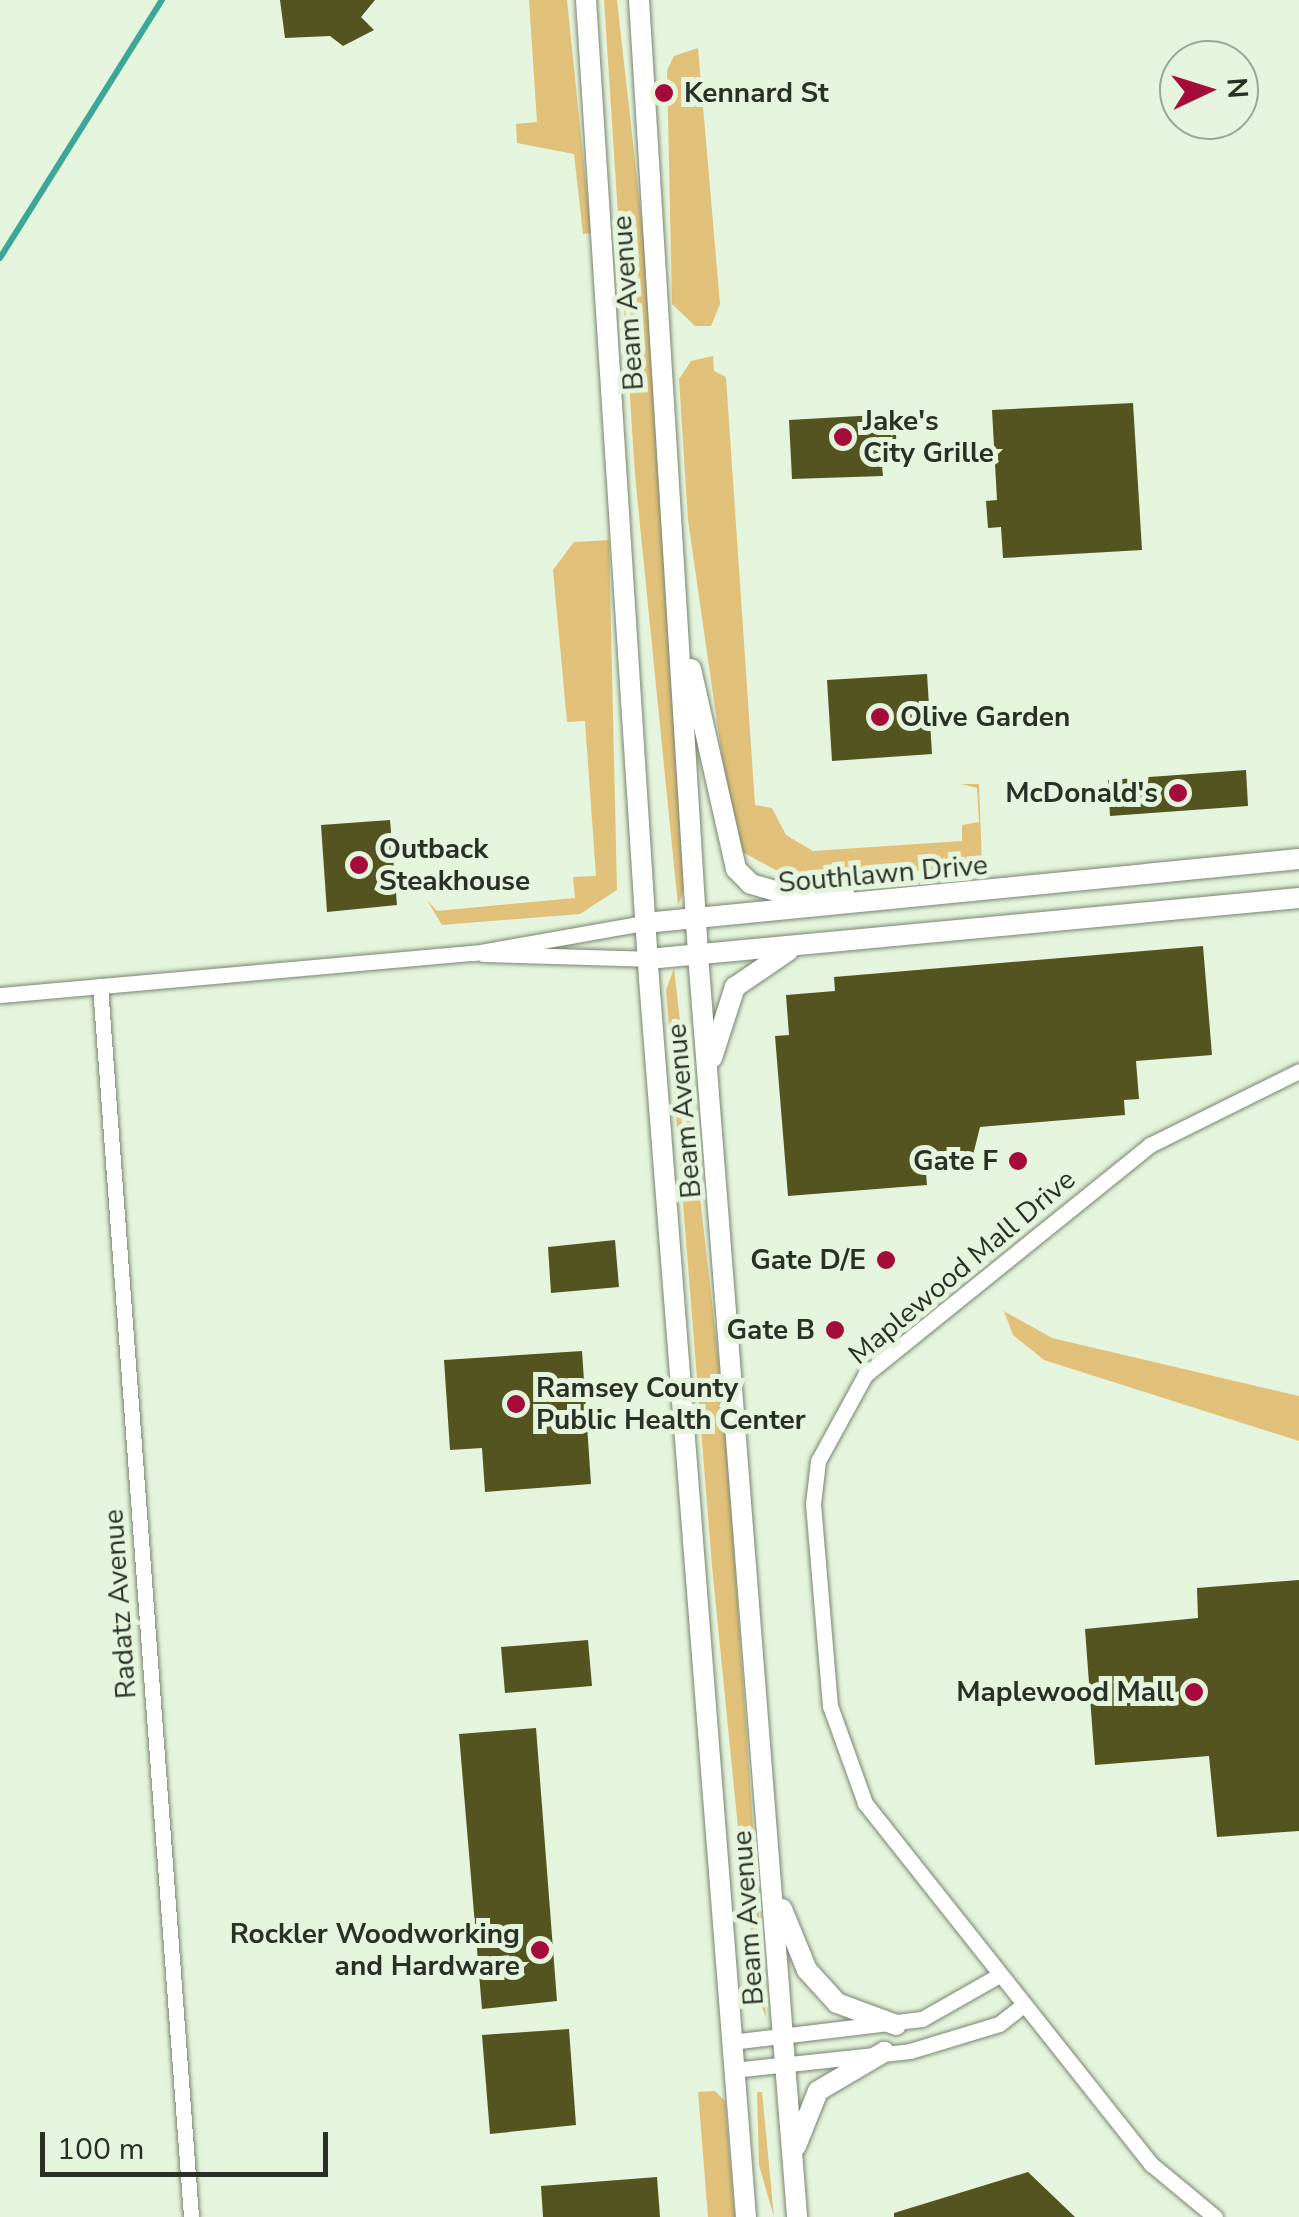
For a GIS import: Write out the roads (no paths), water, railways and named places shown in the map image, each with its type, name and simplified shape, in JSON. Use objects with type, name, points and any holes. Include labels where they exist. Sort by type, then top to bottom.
[{"type":"street","name":"Beam Avenue","points":[[586,0],[645,923],[746,2217]]},
{"type":"street","name":"Beam Avenue","points":[[639,0],[695,919],[774,1886],[797,2217]]},
{"type":"street","points":[[676,598],[724,847],[736,869],[751,884],[785,894],[916,898]]},
{"type":"street","name":"Southlawn Drive","points":[[0,995],[474,953],[645,923],[1299,859]]},
{"type":"street","name":"Southlawn Drive","points":[[474,953],[648,959],[1299,898]]},
{"type":"street","points":[[709,1070],[736,986],[798,946]]},
{"type":"street","name":"Radatz Avenue","points":[[100,986],[190,2217]]},
{"type":"street","name":"Maplewood Mall Drive","points":[[1216,2217],[1158,2172],[1021,2007],[884,1832],[849,1768],[821,1649],[818,1461],[865,1375],[1005,1260],[1177,1126],[1299,1072]]},
{"type":"street","points":[[774,1886],[807,1970],[837,2002],[896,2025]]},
{"type":"street","points":[[731,2042],[896,2025],[950,2010],[996,1976]]},
{"type":"street","points":[[733,2070],[785,2059],[884,2052],[963,2037],[1021,2007]]},
{"type":"street","points":[[793,2157],[818,2091],[884,2052]]},
{"type":"waterway","points":[[0,258],[162,0]]},
{"type":"place","name":"Kennard St","points":[[664,93]]},
{"type":"place","name":"Jake's City Grille","points":[[843,437]]},
{"type":"place","name":"Olive Garden","points":[[880,717]]},
{"type":"place","name":"McDonald's","points":[[1178,793]]},
{"type":"place","name":"Outback Steakhouse","points":[[359,865]]},
{"type":"place","name":"Gate F","points":[[1018,1161]]},
{"type":"place","name":"Gate D/E","points":[[886,1260]]},
{"type":"place","name":"Gate B","points":[[835,1330]]},
{"type":"place","name":"Ramsey County Public Health Center","points":[[516,1404]]},
{"type":"place","name":"Maplewood Mall","points":[[1194,1692]]},
{"type":"place","name":"Rockler Woodworking and Hardware","points":[[540,1950]]}]
